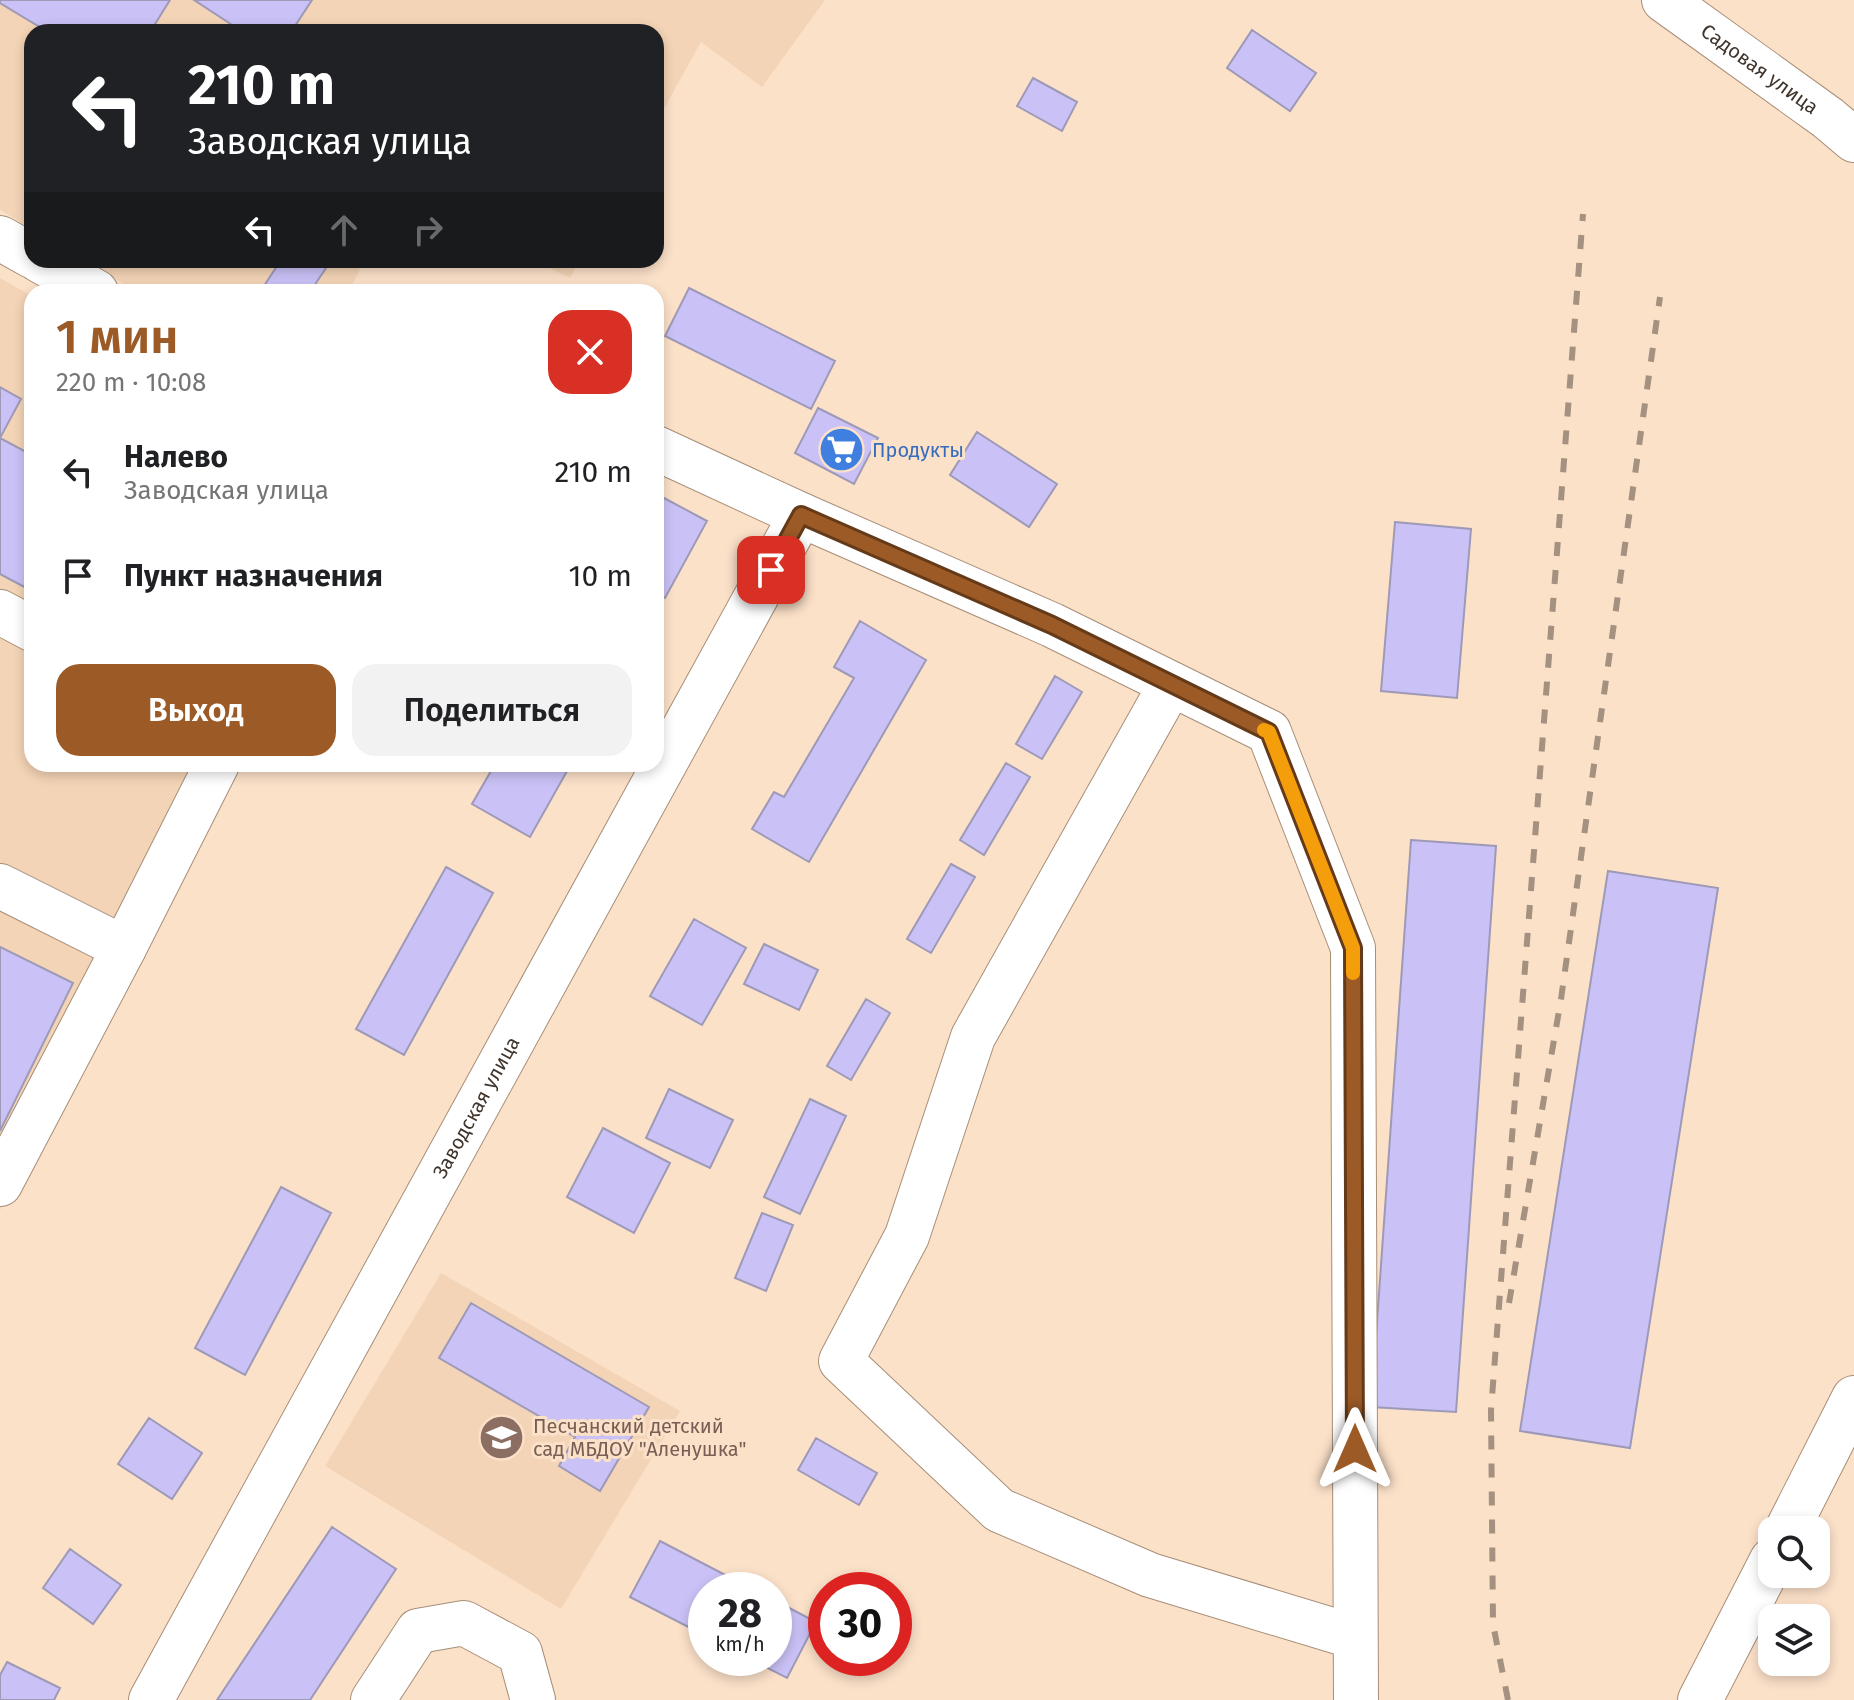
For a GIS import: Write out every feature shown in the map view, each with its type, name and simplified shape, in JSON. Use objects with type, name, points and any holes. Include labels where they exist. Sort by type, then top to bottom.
[{"type":"street","name":"Садовая улица","points":[[1664,0],[1854,140]]},
{"type":"street","points":[[0,238],[24,252]]},
{"type":"street","points":[[53,268],[82,284]]},
{"type":"street","points":[[664,452],[1052,625],[1269,732],[1353,948],[1356,1700]]},
{"type":"street","name":"Заводская улица","points":[[664,765],[801,515]]},
{"type":"street","points":[[0,612],[24,625]]},
{"type":"street","points":[[1171,684],[973,1037],[907,1236],[841,1361],[999,1510],[1150,1575],[1355,1637]]},
{"type":"street","points":[[0,1184],[213,772]]},
{"type":"street","name":"Заводская улица","points":[[152,1699],[660,772]]},
{"type":"street","points":[[0,886],[124,948]]},
{"type":"street","points":[[1794,1516],[1854,1398]]},
{"type":"street","points":[[1700,1700],[1758,1587]]},
{"type":"street","points":[[373,1700],[418,1631],[464,1623],[520,1653],[533,1700]]},
{"type":"shaded area","points":[[0,0],[825,0],[762,87],[701,42],[664,109],[664,24],[24,24],[24,224],[0,210]]},
{"type":"shaded area","points":[[97,268],[361,268],[352,284],[124,284]]},
{"type":"shaded area","points":[[549,268],[576,268],[570,278]]},
{"type":"shaded area","points":[[0,278],[24,292],[24,772],[231,772],[0,1210]]},
{"type":"shaded area","name":"Песчанский детский сад МБДОУ \"Аленушка\"","points":[[441,1273],[680,1411],[561,1609],[325,1466]]},
{"type":"building","points":[[0,0],[170,0],[155,24],[35,24],[0,3]]},
{"type":"building","points":[[194,0],[312,0],[296,24],[231,24]]},
{"type":"building","points":[[1252,30],[1316,73],[1290,111],[1227,68]]},
{"type":"building","points":[[1033,78],[1077,102],[1062,131],[1017,106]]},
{"type":"building","points":[[276,268],[326,268],[315,284],[265,284]]},
{"type":"building","points":[[689,288],[835,361],[811,409],[665,336]]},
{"type":"building","points":[[0,387],[21,399],[0,438]]},
{"type":"building","points":[[818,408],[878,438],[854,484],[795,453]]},
{"type":"building","points":[[977,432],[1057,484],[1029,527],[950,475]]},
{"type":"building","points":[[0,438],[24,451],[24,587],[0,574]]},
{"type":"building","points":[[664,498],[707,521],[664,597]]},
{"type":"building","points":[[1395,522],[1471,529],[1457,698],[1381,691]]},
{"type":"building","points":[[860,621],[926,660],[809,862],[752,829],[774,792],[784,797],[854,678],[834,667]]},
{"type":"building","points":[[1055,676],[1082,692],[1042,759],[1016,744]]},
{"type":"building","points":[[1006,763],[1030,777],[984,855],[960,840]]},
{"type":"building","points":[[490,772],[567,772],[530,837],[472,804]]},
{"type":"building","points":[[1411,840],[1496,846],[1456,1412],[1371,1407]]},
{"type":"building","points":[[951,864],[975,877],[931,953],[907,939]]},
{"type":"building","points":[[446,867],[493,893],[404,1055],[356,1029]]},
{"type":"building","points":[[1608,871],[1718,888],[1630,1448],[1520,1431]]},
{"type":"building","points":[[694,919],[746,948],[702,1025],[650,996]]},
{"type":"building","points":[[764,944],[818,970],[799,1010],[744,984]]},
{"type":"building","points":[[0,947],[73,983],[0,1131]]},
{"type":"building","points":[[866,999],[890,1013],[851,1080],[827,1066]]},
{"type":"building","points":[[669,1089],[733,1120],[710,1168],[646,1138]]},
{"type":"building","points":[[810,1099],[846,1116],[800,1214],[764,1197]]},
{"type":"building","points":[[603,1128],[670,1163],[634,1233],[567,1197]]},
{"type":"building","points":[[281,1187],[331,1213],[245,1375],[195,1348]]},
{"type":"building","points":[[762,1213],[793,1225],[766,1291],[735,1278]]},
{"type":"building","points":[[471,1303],[649,1407],[600,1491],[559,1466],[575,1437],[439,1358]]},
{"type":"building","points":[[149,1418],[202,1453],[172,1499],[118,1464]]},
{"type":"building","points":[[816,1438],[877,1473],[859,1505],[798,1470]]},
{"type":"building","points":[[332,1527],[396,1569],[310,1700],[217,1700]]},
{"type":"building","points":[[660,1541],[719,1572],[688,1572],[688,1627],[630,1597]]},
{"type":"building","points":[[70,1549],[121,1585],[93,1624],[43,1588]]},
{"type":"building","points":[[792,1609],[808,1618],[808,1637],[792,1668]]},
{"type":"building","points":[[7,1662],[60,1688],[54,1700],[0,1700],[0,1675]]},
{"type":"railway","points":[[1508,1700],[1493,1624],[1491,1410],[1583,214]]},
{"type":"railway","points":[[1509,1303],[1561,999],[1660,297]]},
{"type":"slow traffic","points":[[1264,730],[1269,732],[1353,948],[1353,973]]},
{"type":"place","name":"Продукты","points":[[841,450]]},
{"type":"place","name":"Песчанский детский сад МБДОУ \"Аленушка\"","points":[[502,1438]]},
{"type":"route","points":[[771,570],[801,515],[1052,625],[1269,732],[1353,948],[1355,1449]]}]
